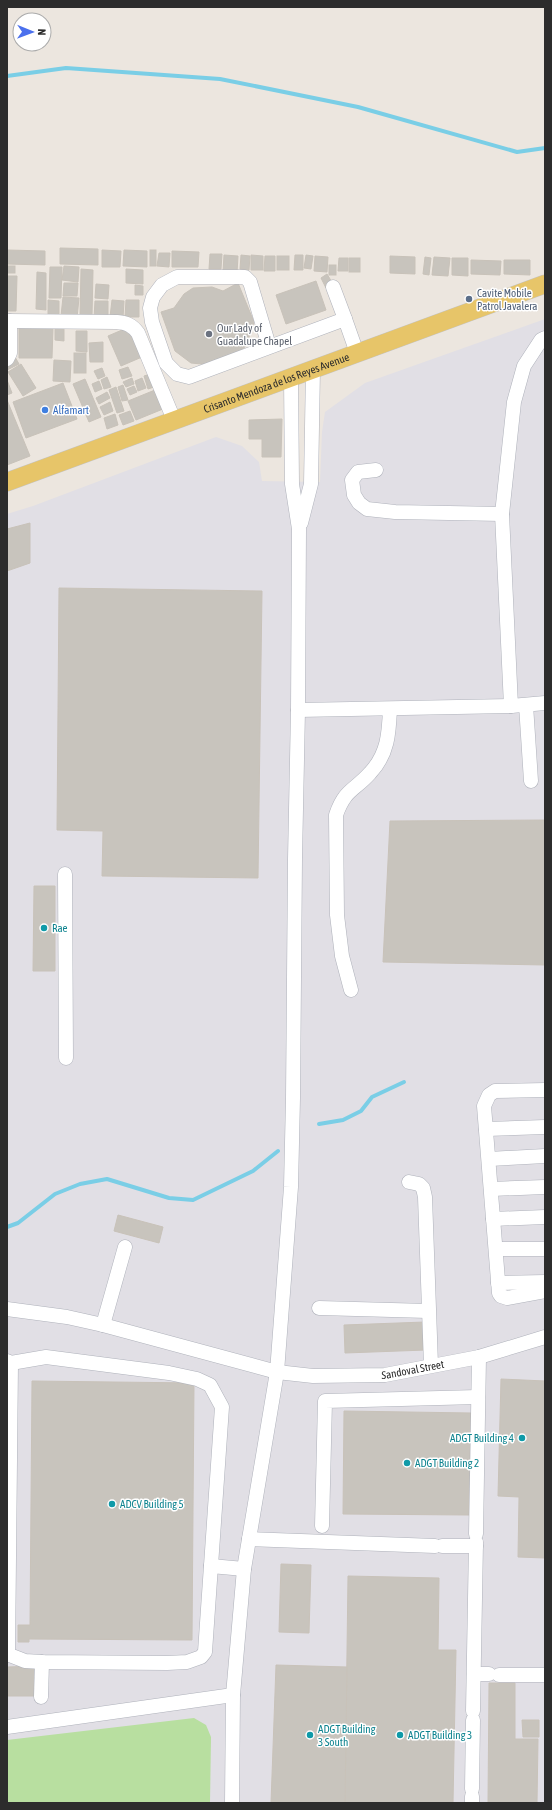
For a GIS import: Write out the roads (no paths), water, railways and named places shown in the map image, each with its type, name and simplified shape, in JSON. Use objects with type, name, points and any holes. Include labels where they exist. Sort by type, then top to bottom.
[{"type":"main road","name":"Crisanto Mendoza de los Reyes Avenue","points":[[7,482],[545,284]]},
{"type":"street","points":[[269,346],[248,278],[241,276],[177,277],[162,285],[153,297],[150,308],[152,322],[166,364],[177,374],[189,377],[345,319]]},
{"type":"street","points":[[333,287],[357,353]]},
{"type":"street","points":[[7,359],[10,353],[8,321],[127,323],[133,326],[138,333],[174,420]]},
{"type":"street","points":[[511,706],[502,514],[514,402],[524,366],[541,340],[545,338]]},
{"type":"street","points":[[299,529],[311,484],[313,370]]},
{"type":"street","points":[[232,1803],[233,1695],[244,1569],[277,1372],[291,1187],[294,859],[298,710],[299,529],[292,484],[291,378]]},
{"type":"street","points":[[376,470],[358,472],[352,480],[354,495],[359,503],[367,509],[395,512],[502,514]]},
{"type":"street","points":[[298,710],[511,706],[545,703]]},
{"type":"street","points":[[526,705],[531,781]]},
{"type":"street","points":[[351,990],[342,956],[336,915],[336,815],[340,802],[348,791],[370,773],[380,759],[389,738],[390,709]]},
{"type":"street","points":[[65,874],[66,1058]]},
{"type":"street","points":[[545,1090],[495,1091],[490,1095],[484,1106],[499,1293],[501,1296],[507,1298],[545,1290]]},
{"type":"street","points":[[486,1129],[545,1127]]},
{"type":"street","points":[[489,1159],[545,1156]]},
{"type":"street","points":[[409,1182],[419,1184],[423,1188],[425,1196],[430,1365]]},
{"type":"street","points":[[491,1189],[545,1187]]},
{"type":"street","points":[[493,1219],[545,1217]]},
{"type":"street","points":[[103,1325],[125,1247]]},
{"type":"street","points":[[496,1249],[545,1249]]},
{"type":"street","points":[[498,1283],[545,1282]]},
{"type":"street","points":[[319,1308],[428,1310]]},
{"type":"street","name":"Sandoval Street","points":[[7,1309],[67,1317],[103,1325],[277,1372],[313,1376],[385,1375],[430,1365],[479,1357],[545,1337]]},
{"type":"street","points":[[46,1357],[169,1373],[197,1379],[210,1385],[222,1407],[211,1566],[205,1652],[202,1657],[187,1662],[167,1663],[42,1662],[21,1660],[8,1654],[9,1362],[46,1357]]},
{"type":"street","points":[[472,1796],[479,1357]]},
{"type":"street","points":[[322,1526],[325,1401],[478,1397]]},
{"type":"street","points":[[249,1539],[439,1546],[476,1540]]},
{"type":"street","points":[[211,1566],[244,1569]]},
{"type":"street","points":[[41,1697],[42,1662]]},
{"type":"street","points":[[474,1674],[545,1675]]},
{"type":"street","points":[[7,1727],[233,1695]]},
{"type":"waterway","points":[[7,76],[66,68],[220,79],[358,107],[517,152],[545,148]]},
{"type":"waterway","points":[[319,1124],[343,1120],[361,1111],[372,1097],[404,1082]]},
{"type":"waterway","points":[[7,1227],[18,1223],[55,1194],[80,1184],[107,1179],[169,1198],[193,1200],[253,1171],[278,1151]]},
{"type":"place","name":"Cavite Mobile Patrol Javalera","points":[[469,299]]},
{"type":"place","name":"Our Lady of Guadalupe Chapel","points":[[209,334]]},
{"type":"place","name":"Alfamart","points":[[45,410]]},
{"type":"place","name":"Rae","points":[[44,928]]},
{"type":"place","name":"ADGT Building 4","points":[[522,1438]]},
{"type":"place","name":"ADGT Building 2","points":[[407,1463]]},
{"type":"place","name":"ADCV Building 5","points":[[112,1504]]},
{"type":"place","name":"ADGT Building 3 South","points":[[310,1735]]},
{"type":"place","name":"ADGT Building 3","points":[[400,1735]]}]
